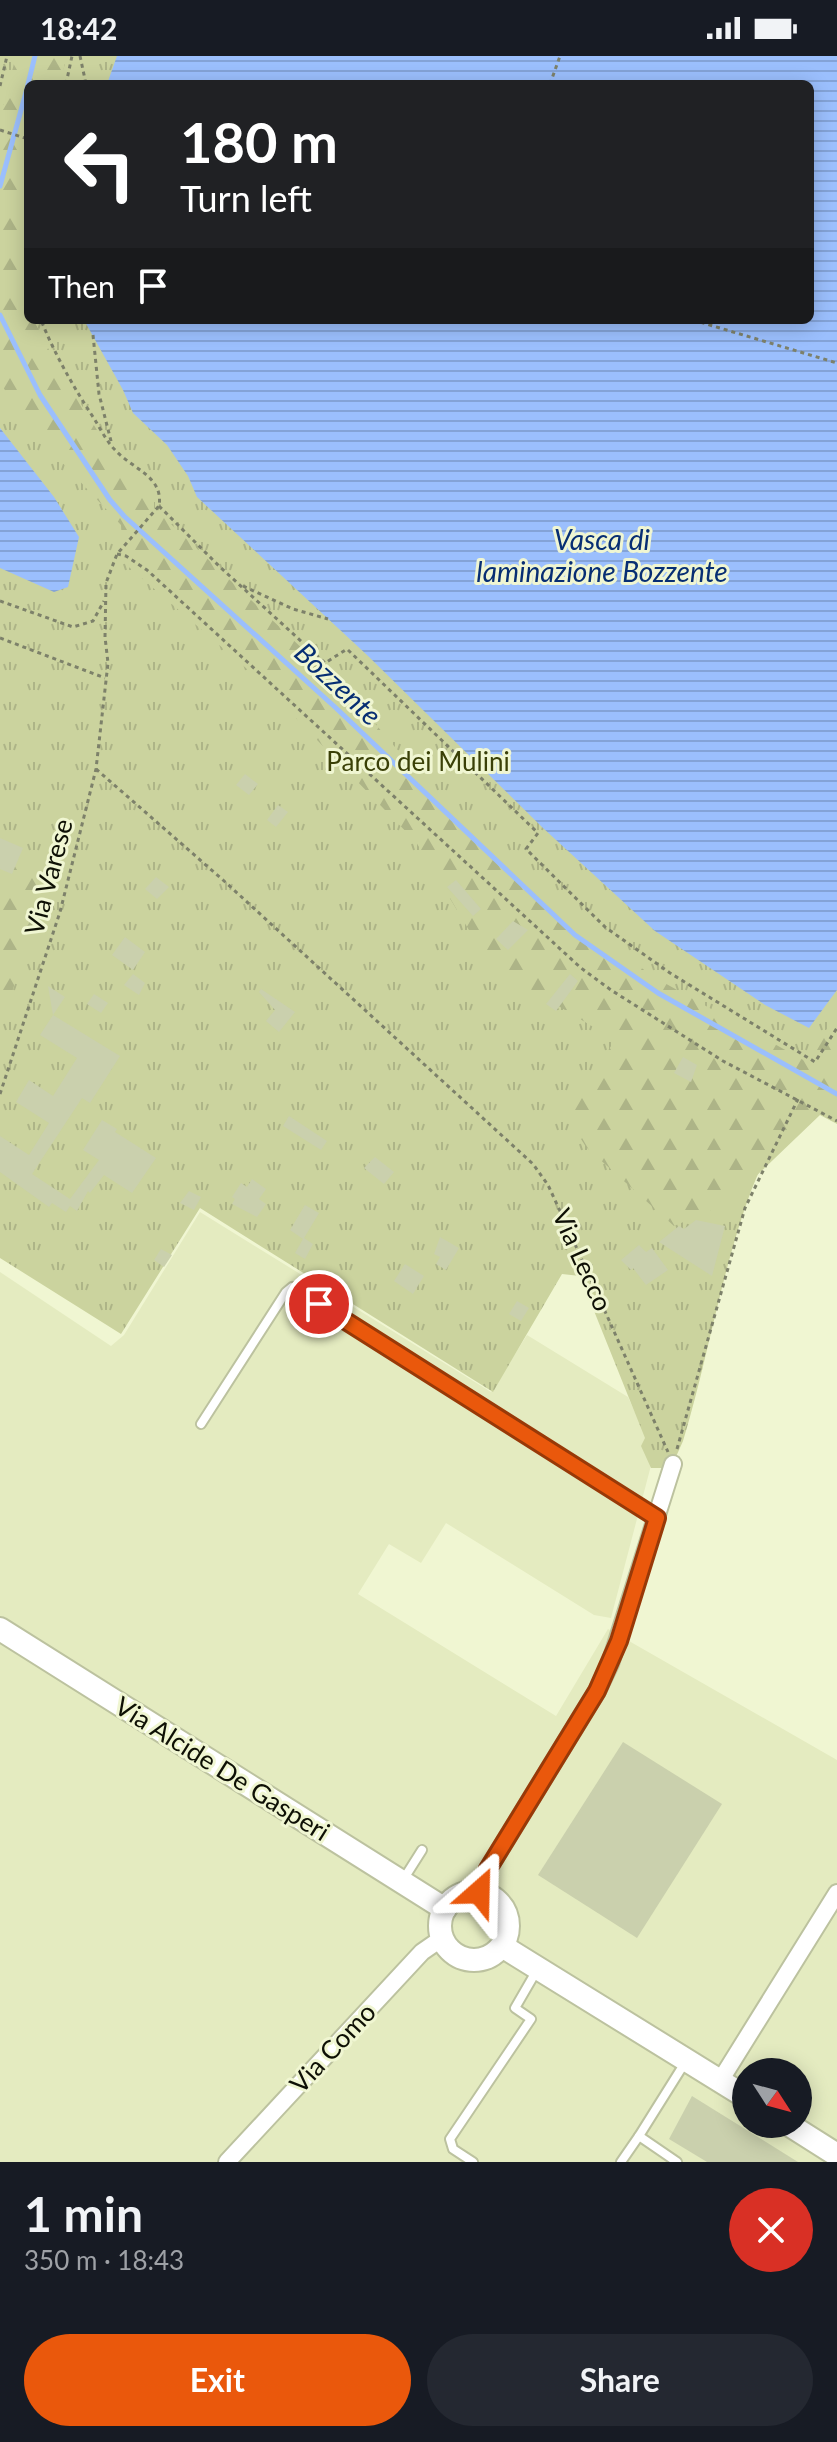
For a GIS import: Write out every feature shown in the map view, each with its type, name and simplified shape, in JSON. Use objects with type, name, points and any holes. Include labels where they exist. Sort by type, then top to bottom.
[{"type":"main road","name":"Via Alcide De Gasperi","points":[[0,1629],[445,1909]]},
{"type":"main road","points":[[470,1891],[479,1892],[497,1900],[505,1912],[508,1926],[502,1946],[484,1958],[470,1960],[457,1956],[444,1941],[440,1933],[440,1919],[457,1896],[470,1891]]},
{"type":"main road","points":[[502,1946],[732,2088]]},
{"type":"main road","points":[[810,2138],[837,2155]]},
{"type":"street","points":[[479,1892],[488,1869],[597,1691],[610,1664],[673,1464]]},
{"type":"street","points":[[720,2081],[837,1893]]},
{"type":"street","name":"Via Como","points":[[227,2162],[422,1952],[444,1941]]},
{"type":"lane","points":[[201,1424],[292,1287],[657,1518]]},
{"type":"lane","points":[[402,1882],[422,1850]]},
{"type":"lane","points":[[473,2162],[453,2149],[450,2139],[531,2019],[515,2008],[538,1968]]},
{"type":"lane","points":[[621,2162],[686,2060]]},
{"type":"lane","points":[[639,2136],[677,2162]]},
{"type":"path","points":[[0,86],[7,56]]},
{"type":"path","points":[[67,80],[72,56]]},
{"type":"path","points":[[80,56],[85,80]]},
{"type":"path","points":[[551,80],[560,56]]},
{"type":"path","points":[[0,130],[24,138]]},
{"type":"path","points":[[0,601],[73,627],[93,621],[105,598],[106,583],[117,554],[159,506],[161,498],[155,483],[113,448],[57,357],[43,324]]},
{"type":"path","points":[[706,324],[837,363]]},
{"type":"path","points":[[93,335],[99,394],[113,448]]},
{"type":"path","points":[[159,506],[325,663],[347,649],[538,833],[526,849],[605,927],[670,973],[815,1062],[837,1028]]},
{"type":"path","points":[[117,554],[126,556],[147,570],[581,968],[723,1061],[837,1121]]},
{"type":"path","points":[[238,584],[293,609],[328,619]]},
{"type":"path","name":"Via Varese","points":[[0,1094],[46,961],[96,769],[108,663],[105,598]]},
{"type":"path","points":[[0,638],[105,678]]},
{"type":"path","name":"Via Lecco","points":[[96,769],[235,890],[533,1164],[555,1199],[673,1464]]},
{"type":"path","points":[[673,1464],[745,1208],[798,1099]]},
{"type":"shaded area","points":[[200,1212],[491,1392],[527,1335],[628,1397],[654,1454],[611,1618],[594,1615],[446,1523],[421,1563],[389,1544],[358,1594],[556,1716],[608,1629],[837,1760],[837,2162],[0,2162],[0,1272],[111,1346],[124,1335]]},
{"type":"green space","name":"Parco dei Mulini","points":[[0,56],[837,56],[837,1028],[780,1128],[751,1191],[731,1253],[692,1410],[675,1459],[665,1468],[651,1468],[641,1446],[645,1438],[580,1276],[562,1274],[493,1392],[200,1208],[121,1334],[0,1258]]},
{"type":"green space","points":[[16,56],[66,56],[62,80],[24,80],[24,324],[36,324],[55,362],[113,456],[154,488],[154,508],[349,693],[486,854],[551,898],[652,976],[805,1061],[837,1014],[837,1124],[820,1115],[728,1203],[674,1226],[586,1147],[566,1115],[615,1040],[490,965],[416,842],[254,675],[123,562],[121,525],[41,440],[0,383],[0,117]]},
{"type":"green space","points":[[0,855],[48,874],[0,1032]]},
{"type":"water","name":"Vasca di laminazione Bozzente","points":[[117,56],[837,56],[837,990],[809,1028],[765,1005],[655,931],[197,497],[188,476],[167,445],[133,413],[86,324],[814,324],[814,80],[108,80]]},
{"type":"water","points":[[0,428],[54,497],[79,537],[68,587],[54,592],[0,568]]},
{"type":"building","points":[[245,774],[258,784],[249,795],[236,785]]},
{"type":"building","points":[[278,805],[288,812],[276,827],[267,820]]},
{"type":"building","points":[[0,838],[23,848],[12,874],[0,869]]},
{"type":"building","points":[[156,877],[169,887],[157,899],[145,889]]},
{"type":"building","points":[[456,880],[481,909],[473,916],[447,887]]},
{"type":"building","points":[[513,921],[528,930],[508,950],[496,939]]},
{"type":"building","points":[[125,937],[145,952],[133,970],[112,955]]},
{"type":"building","points":[[133,974],[145,983],[139,995],[124,985]]},
{"type":"building","points":[[570,974],[578,981],[556,1011],[546,1004]]},
{"type":"building","points":[[48,986],[65,997],[53,1015]]},
{"type":"building","points":[[261,989],[295,1012],[279,1032],[266,1021],[275,1010],[259,992]]},
{"type":"building","points":[[94,994],[108,1003],[101,1013],[87,1004]]},
{"type":"building","points":[[53,1015],[120,1056],[90,1103],[82,1098],[32,1174],[70,1199],[99,1160],[83,1150],[102,1120],[156,1158],[132,1193],[104,1175],[90,1193],[88,1191],[77,1211],[70,1206],[66,1212],[52,1203],[49,1207],[0,1172],[0,1136],[29,1155],[49,1123],[16,1102],[29,1080],[53,1096],[77,1058],[40,1035]]},
{"type":"building","points":[[683,1057],[697,1065],[691,1082],[674,1073]]},
{"type":"building","points":[[289,1116],[327,1141],[321,1150],[283,1126]]},
{"type":"building","points":[[375,1157],[394,1172],[384,1184],[364,1168]]},
{"type":"building","points":[[252,1179],[266,1189],[259,1199],[266,1204],[257,1217],[232,1204],[235,1199],[232,1197],[241,1183],[247,1187]]},
{"type":"building","points":[[189,1191],[201,1197],[194,1210],[180,1203]]},
{"type":"building","points":[[305,1205],[319,1213],[304,1238],[313,1244],[305,1259],[295,1253],[303,1239],[290,1230]]},
{"type":"building","points":[[696,1220],[725,1226],[712,1276],[659,1242],[679,1226],[684,1229]]},
{"type":"building","points":[[440,1237],[459,1248],[446,1270],[436,1264],[440,1257],[434,1254]]},
{"type":"building","points":[[639,1245],[646,1252],[652,1248],[668,1270],[646,1285],[633,1268],[631,1270],[621,1260]]},
{"type":"building","points":[[161,1249],[172,1255],[164,1267],[154,1260]]},
{"type":"building","points":[[405,1264],[424,1276],[413,1294],[394,1281]]},
{"type":"building","points":[[517,1301],[529,1308],[521,1321],[509,1314]]},
{"type":"building","points":[[623,1742],[722,1804],[637,1938],[538,1875]]},
{"type":"building","points":[[692,2096],[732,2121],[732,2138],[759,2138],[798,2162],[707,2162],[669,2139]]},
{"type":"waterway","name":"Bozzente","points":[[29,80],[35,56]]},
{"type":"waterway","name":"Bozzente","points":[[0,186],[24,99]]},
{"type":"waterway","name":"Bozzente","points":[[0,315],[40,395],[124,516],[336,708],[575,935],[658,993],[837,1094]]},
{"type":"route","points":[[319,1304],[657,1518],[610,1664],[597,1691],[488,1869],[479,1892]]}]
